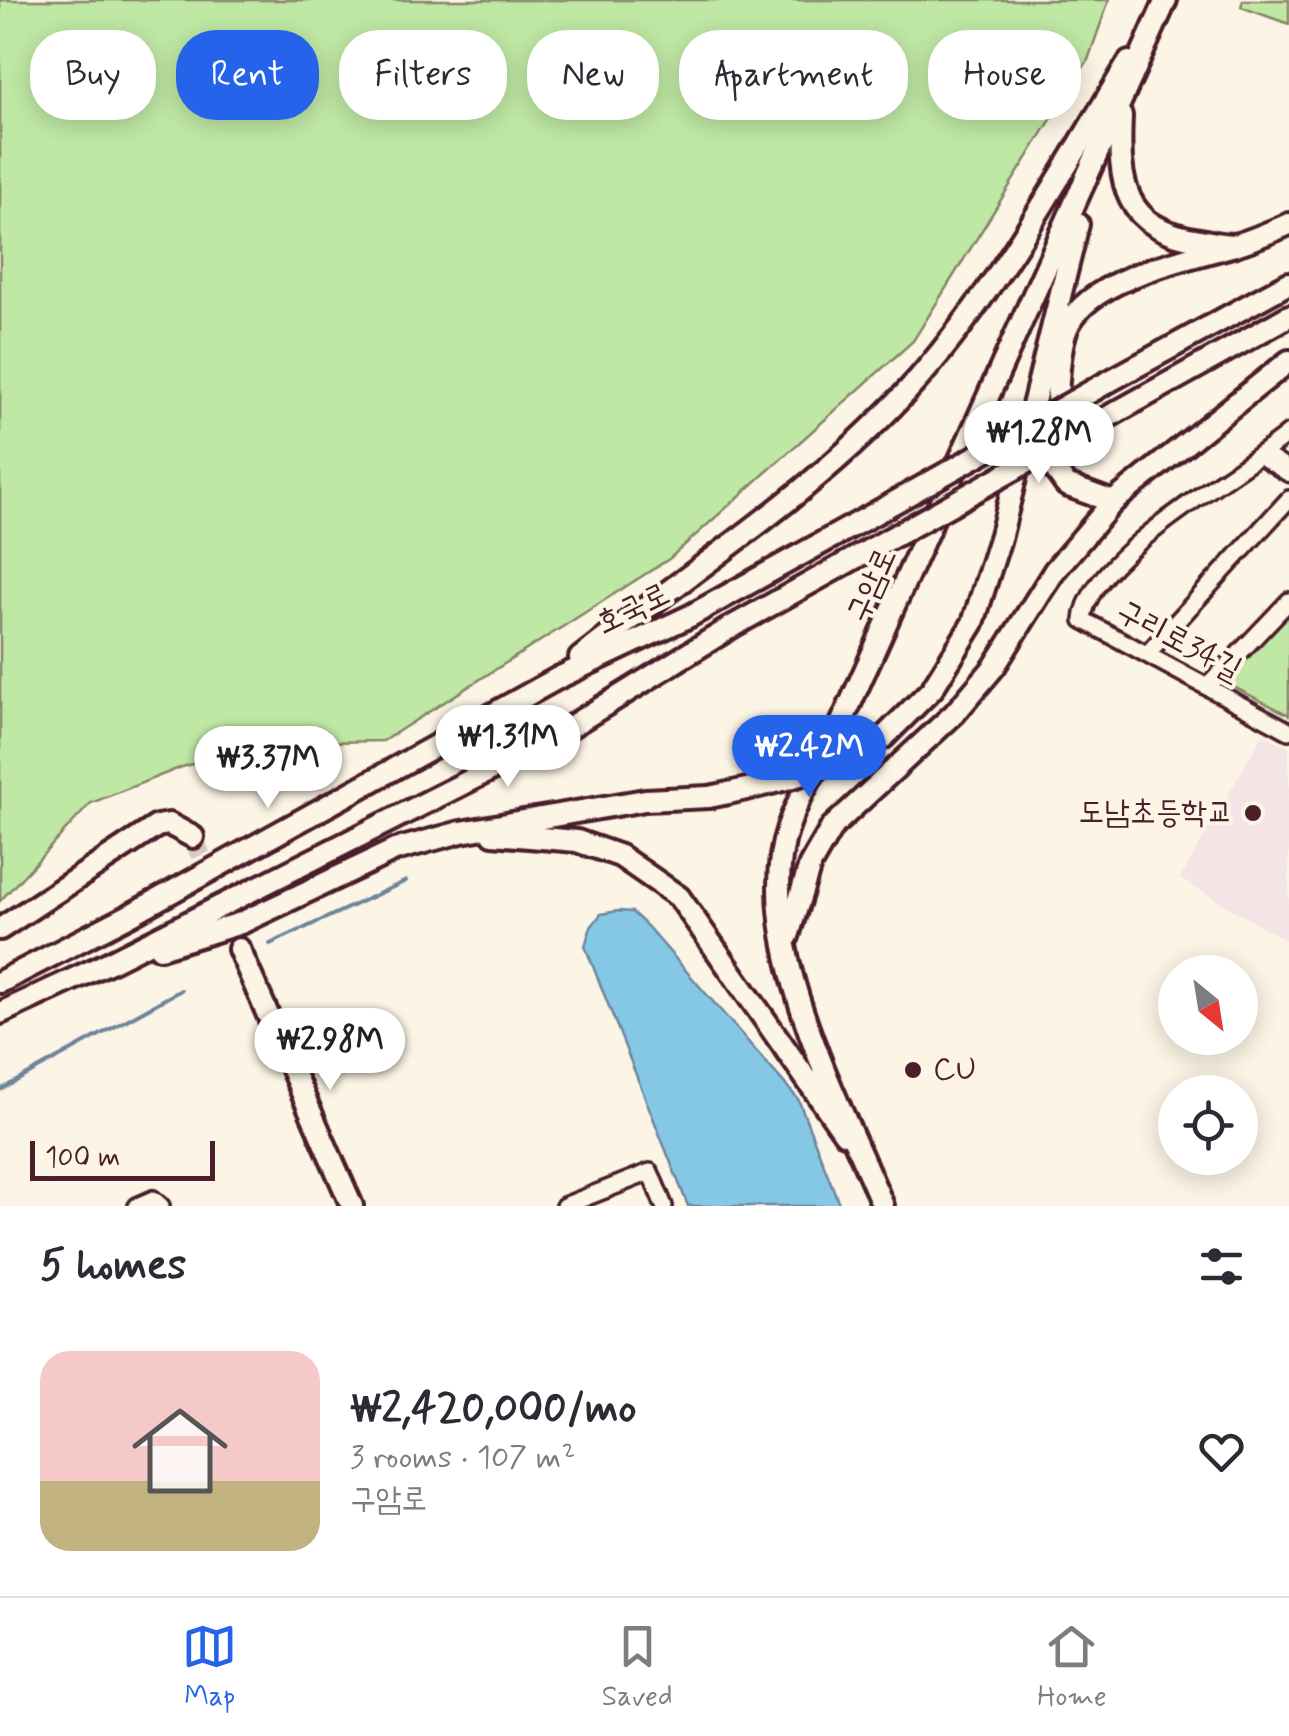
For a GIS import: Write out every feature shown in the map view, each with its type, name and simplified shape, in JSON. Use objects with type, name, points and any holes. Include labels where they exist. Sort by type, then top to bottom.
[{"type":"main road","name":"구암로","points":[[884,1206],[810,1036],[791,973],[777,880],[788,826],[841,724],[1166,0]]},
{"type":"main road","points":[[558,678],[822,474],[916,381],[966,322],[1166,0]]},
{"type":"main road","points":[[1122,102],[1119,158],[1128,193],[1143,220],[1180,237],[1234,245]]},
{"type":"main road","points":[[106,964],[241,924],[395,850],[461,832],[646,800],[709,797],[786,781],[841,762],[884,737],[932,688],[974,622],[1042,376],[1088,180]]},
{"type":"main road","points":[[1113,502],[1066,485],[1056,471],[1061,356],[1068,324],[1094,295],[1148,272],[1289,224]]},
{"type":"main road","name":"호국로","points":[[0,982],[130,915],[558,678],[690,616],[1289,283]]},
{"type":"main road","name":"호국로","points":[[0,1013],[106,964],[544,743],[732,626],[1289,316]]},
{"type":"main road","points":[[786,942],[810,865],[832,827],[955,713],[984,679],[1056,570],[1113,502],[1289,361]]},
{"type":"main road","points":[[0,930],[156,826],[169,824],[193,837]]},
{"type":"main road","points":[[461,832],[577,841],[620,856],[679,896],[864,1158]]},
{"type":"main road","points":[[239,949],[352,1206]]},
{"type":"street","name":"구리로34길","points":[[1289,433],[1156,527],[1093,592],[1083,620],[1289,731]]},
{"type":"street","points":[[1262,455],[1289,472]]},
{"type":"street","points":[[1147,654],[1289,498]]},
{"type":"street","points":[[1207,687],[1289,601]]},
{"type":"street","points":[[564,1206],[650,1172],[664,1206]]},
{"type":"street","points":[[136,1206],[152,1200],[161,1206]]},
{"type":"shaded area","name":"도남초등학교","points":[[1263,734],[1289,748],[1289,942],[1180,879]]},
{"type":"green space","points":[[0,0],[1109,0],[1081,71],[1081,30],[928,30],[928,120],[1051,120],[913,341],[669,559],[383,741],[269,743],[182,767],[91,803],[0,901]]},
{"type":"green space","points":[[1243,0],[1289,0],[1289,24],[1241,7]]},
{"type":"green space","points":[[1289,610],[1289,715],[1228,684],[1229,674]]},
{"type":"water","points":[[632,912],[647,926],[798,1099],[840,1206],[688,1206],[585,946],[591,927],[601,914]]},
{"type":"waterway","points":[[270,944],[406,881]]},
{"type":"waterway","points":[[0,1090],[181,990]]},
{"type":"tunnel","points":[[193,837],[239,949]]},
{"type":"place","name":"도남초등학교","points":[[1253,813]]},
{"type":"place","name":"CU","points":[[913,1070]]}]
